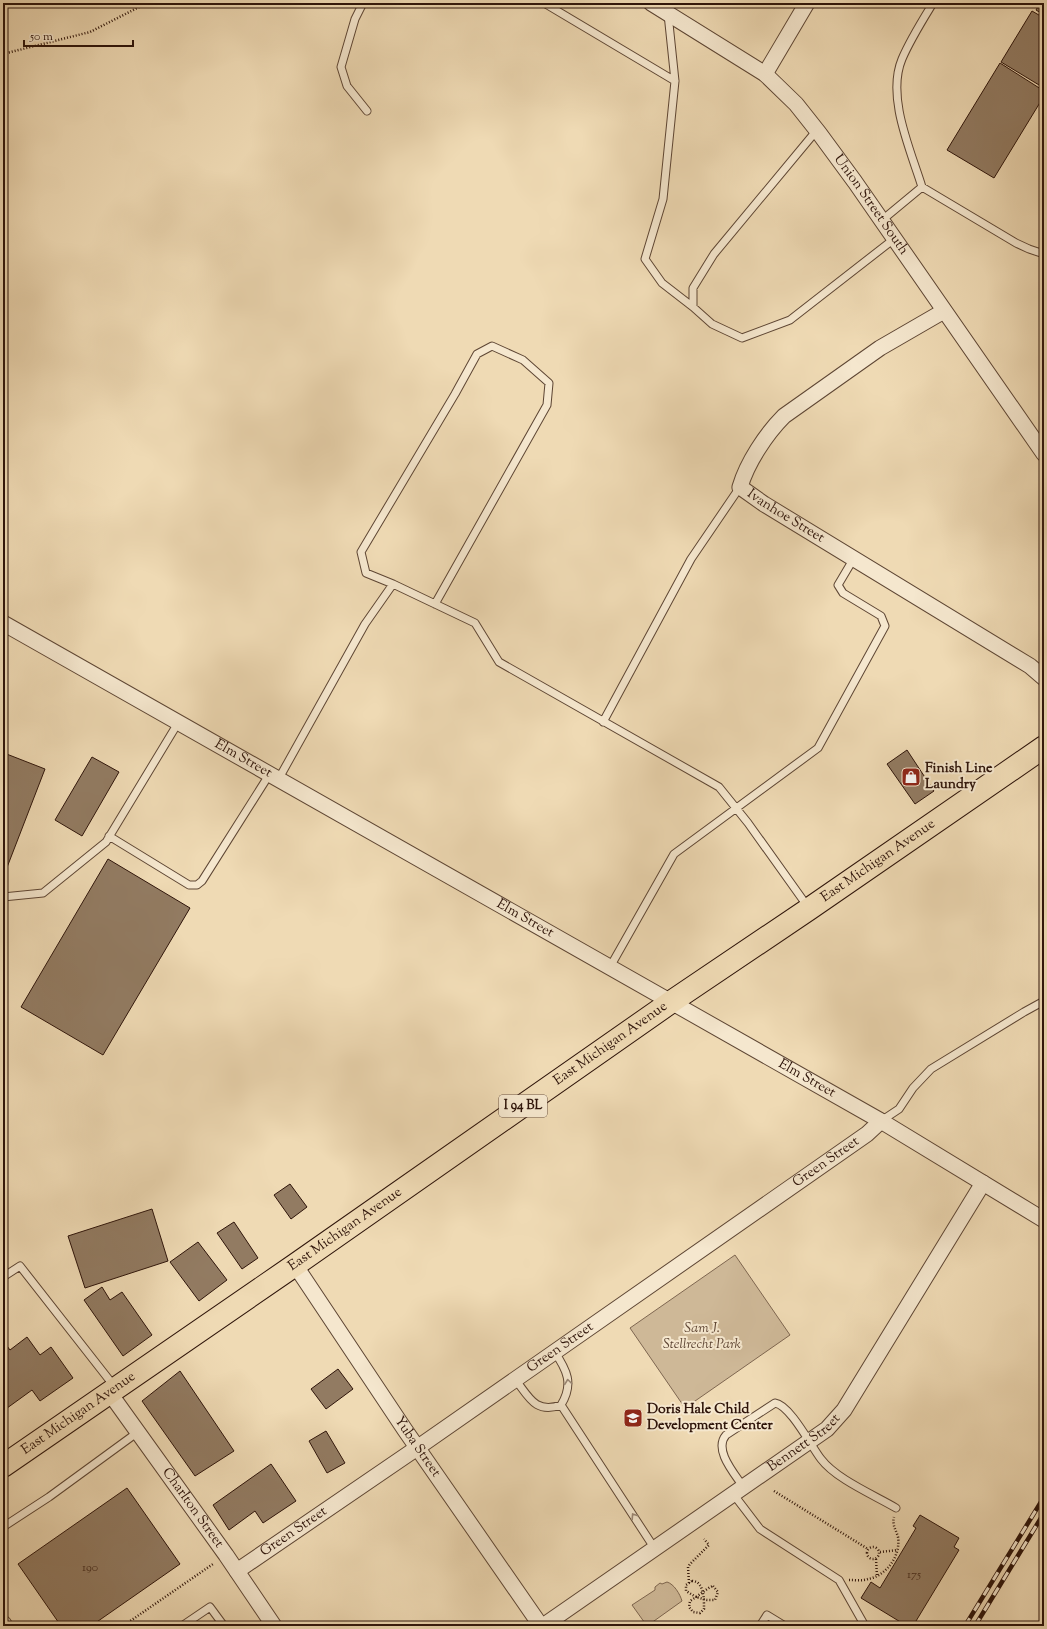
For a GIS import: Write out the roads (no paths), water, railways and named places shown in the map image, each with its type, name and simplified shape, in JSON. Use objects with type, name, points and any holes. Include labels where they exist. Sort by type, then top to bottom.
[{"type":"highway","name":"East Michigan Avenue","points":[[3,1466],[295,1265],[671,1002],[1044,747]]},
{"type":"street","name":"Union Street South","points":[[651,3],[765,74],[796,104],[817,130],[1044,454]]},
{"type":"street","points":[[765,74],[807,3]]},
{"type":"street","name":"Ivanhoe Street","points":[[944,311],[880,348],[784,416],[773,427],[744,473],[740,487],[764,504],[1030,666],[1044,678]]},
{"type":"street","name":"Elm Street","points":[[3,623],[881,1122],[1044,1220]]},
{"type":"street","name":"Green Street","points":[[237,1571],[417,1448],[515,1378],[867,1134],[881,1122]]},
{"type":"street","name":"Bennett Street","points":[[542,1626],[809,1443],[827,1429],[844,1410],[983,1183]]},
{"type":"street","name":"Yuba Street","points":[[295,1265],[417,1448],[542,1626]]},
{"type":"street","name":"Charlton Street","points":[[112,1390],[138,1432],[237,1571],[274,1626]]},
{"type":"lane","points":[[363,3],[355,19],[341,67],[347,86],[367,111]]},
{"type":"lane","points":[[544,3],[675,81]]},
{"type":"lane","points":[[933,3],[901,60],[896,88],[898,105],[922,188],[1016,243],[1044,254]]},
{"type":"lane","points":[[668,13],[675,81],[663,200],[645,259],[662,283],[712,324],[742,338],[790,320],[894,239]]},
{"type":"lane","points":[[693,307],[693,288],[714,254],[817,130]]},
{"type":"lane","points":[[881,221],[922,188]]},
{"type":"lane","points":[[435,604],[548,405],[548,383],[523,360],[492,346],[476,354],[451,401],[361,552],[366,573],[476,623],[499,662],[719,788],[748,823],[809,909]]},
{"type":"lane","points":[[603,722],[691,559],[740,487]]},
{"type":"lane","points":[[610,967],[674,854],[818,748],[885,626],[881,616],[843,593],[838,585],[854,558]]},
{"type":"lane","points":[[109,836],[190,885],[197,885],[202,881],[274,777],[365,624],[392,584]]},
{"type":"lane","points":[[3,897],[43,893],[106,842],[178,723]]},
{"type":"lane","points":[[881,1122],[899,1109],[913,1088],[931,1069],[1024,1012],[1044,1002]]},
{"type":"lane","points":[[3,1277],[20,1266],[112,1390]]},
{"type":"lane","points":[[515,1378],[534,1403],[540,1407],[551,1409],[561,1405],[567,1396],[568,1379],[563,1363],[554,1351]]},
{"type":"lane","points":[[865,1626],[839,1580],[760,1530],[739,1491],[722,1453],[721,1443],[726,1435],[776,1403],[785,1408],[809,1443],[823,1461],[835,1473],[896,1508]]},
{"type":"lane","points":[[561,1405],[655,1549]]},
{"type":"lane","points":[[3,1527],[50,1497],[138,1432]]},
{"type":"lane","points":[[182,1626],[210,1607],[224,1626]]},
{"type":"lane","points":[[760,1626],[767,1615],[785,1626]]},
{"type":"railway","points":[[965,1626],[1044,1497]]},
{"type":"railway","points":[[975,1626],[1044,1513]]},
{"type":"place","name":"Finish Line Laundry","points":[[911,777]]},
{"type":"place","name":"Doris Hale Child Development Center","points":[[633,1418]]},
{"type":"park label","name":"Sam J. Stellrecht Park","points":[[702,1338]]}]
